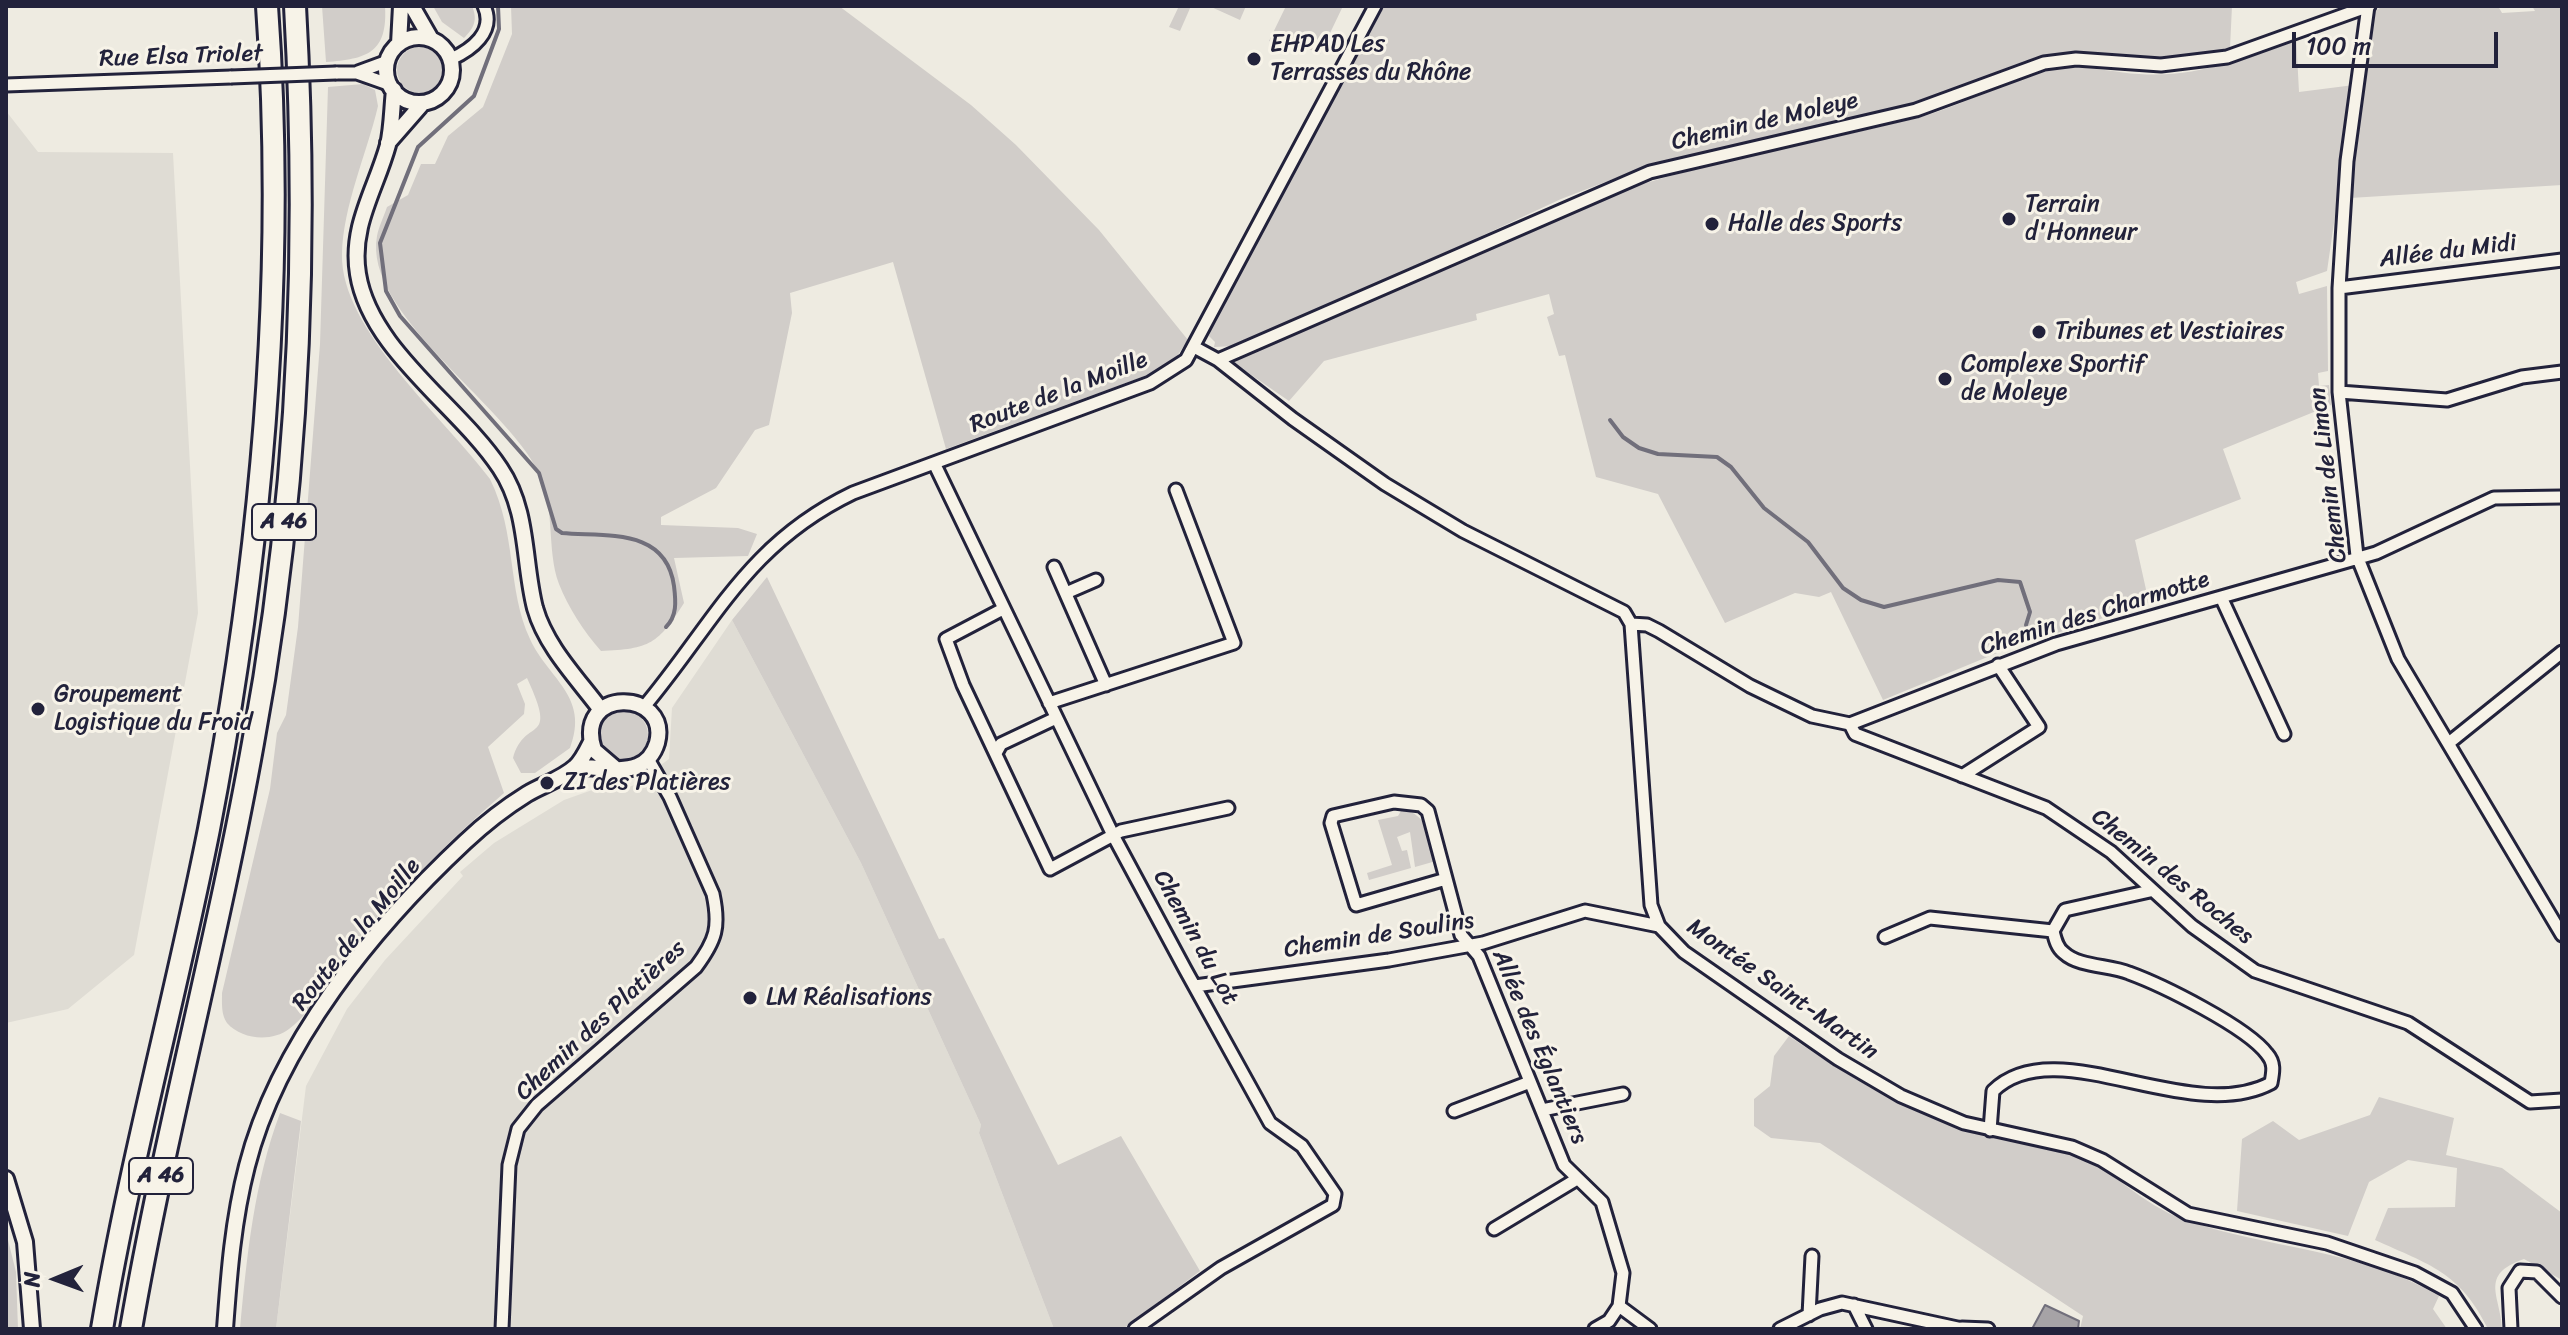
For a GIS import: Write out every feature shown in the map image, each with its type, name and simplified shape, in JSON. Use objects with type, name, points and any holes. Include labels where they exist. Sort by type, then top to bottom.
[{"type":"highway","name":"A 46","points":[[102,1329],[210,821],[251,570],[264,443],[273,257],[267,6]]},
{"type":"highway","name":"A 46","points":[[131,1329],[254,742],[281,552],[296,372],[300,260],[300,92],[295,6]]},
{"type":"street","points":[[401,6],[399,44],[388,61],[392,88],[388,144],[358,231],[356,259],[366,302],[383,331],[491,456],[510,483],[521,515],[540,622],[552,644],[601,710]]},
{"type":"street","points":[[412,6],[431,39]]},
{"type":"street","points":[[451,59],[469,51],[482,36],[487,25],[484,6]]},
{"type":"street","name":"Route de la Moille","points":[[644,707],[749,569],[790,529],[853,493],[1150,383],[1177,367],[1194,347],[1375,6]]},
{"type":"street","name":"Chemin de Limon","points":[[2368,6],[2347,161],[2339,288],[2339,392],[2357,556],[2398,659],[2562,935]]},
{"type":"street","name":"Chemin de Moleye","points":[[1218,360],[1650,172],[1916,110],[2044,63],[2076,59],[2143,66],[2208,61],[2260,47],[2368,6]]},
{"type":"street","points":[[388,144],[423,103],[443,93],[450,83],[451,59],[443,47],[431,39],[417,37],[399,44]]},
{"type":"street","name":"Rue Elsa Triolet","points":[[6,85],[357,73],[388,61]]},
{"type":"street","name":"Rue Elsa Triolet","points":[[357,73],[392,88]]},
{"type":"street","points":[[392,88],[402,99],[423,103]]},
{"type":"street","name":"Allée du Midi","points":[[2339,288],[2562,260]]},
{"type":"street","points":[[1194,347],[1218,360],[1293,419],[1385,484],[1463,531],[1619,608],[1631,624],[1647,625],[1659,631],[1750,686],[1812,716],[1855,726]]},
{"type":"street","points":[[2339,392],[2447,400],[2522,377],[2562,372]]},
{"type":"street","name":"Chemin du Lot","points":[[935,465],[1113,835],[1270,1123],[1302,1146],[1335,1194],[1333,1205],[1221,1268],[1135,1329]]},
{"type":"street","points":[[1049,703],[1234,643],[1176,490]]},
{"type":"street","name":"Chemin des Charmotte","points":[[1855,726],[1998,665],[2056,644],[2376,553],[2494,498],[2562,497]]},
{"type":"street","points":[[1054,567],[1106,685]]},
{"type":"street","points":[[1066,593],[1096,580]]},
{"type":"street","points":[[2221,597],[2284,734]]},
{"type":"street","points":[[1003,609],[946,639],[949,654],[1050,869],[1113,835],[1228,808]]},
{"type":"street","name":"Montée Saint-Martin","points":[[1631,624],[1650,893],[1659,926],[1684,952],[1838,1059],[1919,1105],[1990,1130],[2072,1147],[2102,1160],[2188,1214],[2327,1243],[2415,1273],[2452,1293],[2476,1329]]},
{"type":"street","points":[[2450,742],[2562,652]]},
{"type":"street","points":[[1962,776],[2039,727],[1998,665]]},
{"type":"street","points":[[575,767],[627,769],[648,759],[658,732],[651,714],[644,707],[622,701],[601,710],[592,725],[591,742],[600,758],[615,768]]},
{"type":"street","points":[[996,753],[1001,744],[1056,718]]},
{"type":"street","name":"Chemin des Roches","points":[[1855,726],[1882,743],[2046,808],[2111,852],[2150,891],[2255,971],[2408,1023],[2530,1102],[2562,1100]]},
{"type":"street","name":"Route de la Moille","points":[[225,1329],[235,1220],[247,1166],[268,1104],[290,1057],[326,1001],[391,921],[465,842],[525,796],[575,767],[591,742]]},
{"type":"street","name":"Chemin des Platières","points":[[502,1329],[509,1165],[518,1129],[537,1105],[696,967],[715,941],[713,894],[670,797],[648,759]]},
{"type":"street","name":"Allée des Églantiers","points":[[1446,879],[1356,905],[1331,823],[1333,816],[1394,802],[1421,805],[1428,811],[1461,935],[1479,956],[1564,1165],[1602,1202],[1623,1273],[1619,1306]]},
{"type":"street","points":[[2053,931],[2065,910],[2150,891]]},
{"type":"street","name":"Chemin de Soulins","points":[[1195,986],[1389,960],[1471,944],[1585,911],[1659,926]]},
{"type":"street","points":[[1885,937],[1930,918],[2053,931]]},
{"type":"street","points":[[1990,1130],[1993,1091],[2003,1081],[2048,1068],[2102,1075],[2151,1089],[2220,1096],[2256,1091],[2271,1083],[2274,1067],[2269,1055],[2254,1041],[2167,990],[2127,972],[2064,954],[2053,931]]},
{"type":"street","points":[[1454,1111],[1530,1082]]},
{"type":"street","points":[[1542,1110],[1623,1094]]},
{"type":"street","points":[[6,1179],[25,1242],[32,1329]]},
{"type":"street","points":[[1494,1229],[1577,1179]]},
{"type":"street","points":[[1809,1315],[1812,1256]]},
{"type":"street","points":[[2511,1329],[2508,1297],[2513,1277],[2530,1269],[2557,1285],[2562,1297]]},
{"type":"street","points":[[1780,1329],[1830,1305],[1854,1305],[1962,1328],[1988,1329]]},
{"type":"street","points":[[1854,1305],[1866,1329]]},
{"type":"street","points":[[1595,1329],[1609,1321],[1619,1306],[1650,1329]]},
{"type":"shaded area","points":[[322,6],[385,6],[383,34],[378,44],[353,59],[326,62]]},
{"type":"shaded area","points":[[433,6],[472,6],[475,16],[473,27],[464,38],[442,22]]},
{"type":"shaded area","points":[[511,6],[839,6],[971,105],[1016,145],[1099,230],[1188,340],[1175,359],[1153,373],[946,449],[893,262],[790,293],[792,313],[769,425],[755,430],[716,488],[661,517],[661,525],[738,528],[757,534],[748,556],[674,558],[684,603],[667,628],[642,646],[601,651],[577,619],[559,584],[547,498],[538,471],[496,416],[413,326],[391,296],[378,265],[377,236],[387,207],[408,195],[421,164],[435,164],[448,136],[483,107],[512,34]]},
{"type":"shaded area","points":[[1179,6],[1191,6],[1180,31],[1169,27]]},
{"type":"shaded area","points":[[1209,6],[1246,6],[1240,20]]},
{"type":"shaded area","points":[[1286,6],[1343,6],[1320,54],[1294,42],[1284,46],[1269,41]]},
{"type":"shaded area","points":[[1384,6],[2232,6],[2230,48],[2176,59],[2044,55],[1969,86],[1917,102],[1642,168],[1561,199],[1327,308],[1234,346],[1214,347],[1215,342],[1209,336],[1213,324]]},
{"type":"shaded area","points":[[2383,6],[2498,6],[2502,13],[2535,11],[2532,6],[2562,6],[2562,185],[2350,198],[2372,13]]},
{"type":"shaded area","name":"Complexe Sportif de Moleye","points":[[2296,36],[2299,92],[2354,85],[2327,271],[2296,282],[2299,294],[2327,286],[2328,371],[2318,373],[2319,386],[2329,385],[2331,405],[2223,449],[2241,499],[2135,540],[2149,603],[2002,651],[1883,700],[1831,592],[1819,597],[1795,593],[1725,623],[1658,494],[1596,477],[1565,355],[1559,356],[1547,317],[1554,314],[1549,294],[1476,314],[1477,320],[1324,361],[1289,401],[1234,363],[1238,357],[1263,345],[1611,194],[1649,182],[1917,118],[2054,69],[2181,73],[2239,59]]},
{"type":"shaded area","points":[[420,47],[436,54],[443,70],[436,86],[420,93],[404,86],[397,70],[404,54]]},
{"type":"shaded area","points":[[363,84],[375,90],[378,106],[346,217],[342,254],[346,283],[358,313],[376,343],[490,479],[504,520],[523,620],[538,653],[571,701],[575,730],[570,748],[535,773],[521,773],[513,758],[518,745],[540,722],[540,714],[527,678],[517,684],[525,704],[524,714],[488,747],[504,793],[388,905],[344,956],[299,1020],[282,1033],[257,1037],[241,1033],[227,1023],[222,993],[270,789],[277,733],[286,715],[298,627],[320,344],[328,87]]},
{"type":"shaded area","points":[[6,111],[38,152],[173,153],[198,613],[134,955],[68,1009],[6,1023]]},
{"type":"shaded area","points":[[767,577],[939,939],[944,938],[1058,1165],[1121,1136],[1200,1271],[1123,1329],[1054,1329],[979,1133],[981,1125],[861,863],[732,620]]},
{"type":"shaded area","points":[[732,620],[861,863],[981,1125],[979,1133],[1054,1329],[276,1329],[306,1086],[347,1009],[385,960],[463,876],[460,872],[494,843],[564,800],[595,789],[632,786],[669,759],[672,708]]},
{"type":"shaded area","points":[[624,711],[641,718],[648,735],[641,752],[624,759],[607,752],[600,735],[607,718]]},
{"type":"shaded area","points":[[1402,809],[1418,816],[1423,822],[1436,861],[1415,867],[1410,832],[1397,837],[1402,851],[1407,850],[1411,868],[1369,880],[1367,873],[1392,865],[1378,820],[1398,816]]},
{"type":"shaded area","points":[[1789,1036],[1834,1066],[1906,1106],[1982,1135],[2071,1152],[2155,1205],[2185,1220],[2249,1238],[2346,1259],[2409,1280],[2439,1296],[2433,1309],[2447,1329],[2080,1329],[2083,1316],[1820,1143],[1771,1138],[1754,1126],[1754,1099],[1770,1086],[1774,1056]]},
{"type":"shaded area","points":[[2379,1097],[2454,1118],[2446,1155],[2502,1168],[2562,1213],[2562,1280],[2524,1259],[2501,1272],[2495,1288],[2502,1329],[2488,1329],[2466,1295],[2442,1272],[2375,1240],[2388,1208],[2455,1207],[2457,1168],[2408,1160],[2369,1182],[2348,1236],[2237,1211],[2242,1139],[2273,1121],[2299,1140],[2370,1115]]},
{"type":"shaded area","points":[[280,1113],[301,1121],[276,1329],[240,1329],[258,1193]]},
{"type":"shaded area","points":[[6,1232],[16,1272],[18,1329],[6,1329]]},
{"type":"shaded area","points":[[2045,1305],[2079,1321],[2078,1329],[2032,1329]]},
{"type":"waterway","points":[[498,6],[499,29],[474,96],[418,147],[380,243],[386,291],[400,316],[539,473],[556,529],[562,533],[632,539],[647,544],[659,553],[669,567],[675,592],[674,613],[666,627]]},
{"type":"waterway","points":[[1610,420],[1623,437],[1639,448],[1658,454],[1717,457],[1731,467],[1764,508],[1808,542],[1843,588],[1861,600],[1884,607],[1998,580],[2020,582],[2030,612],[2026,625]]},
{"type":"place","name":"EHPAD Les Terrasses du Rhône","points":[[1254,59]]},
{"type":"place","name":"Terrain d'Honneur","points":[[2009,219]]},
{"type":"place","name":"Halle des Sports","points":[[1712,224]]},
{"type":"place","name":"Tribunes et Vestiaires","points":[[2039,332]]},
{"type":"place","name":"Complexe Sportif de Moleye","points":[[1945,379]]},
{"type":"place","name":"Groupement Logistique du Froid","points":[[38,709]]},
{"type":"place","name":"ZI des Platières","points":[[547,783]]},
{"type":"place","name":"LM Réalisations","points":[[750,998]]}]
